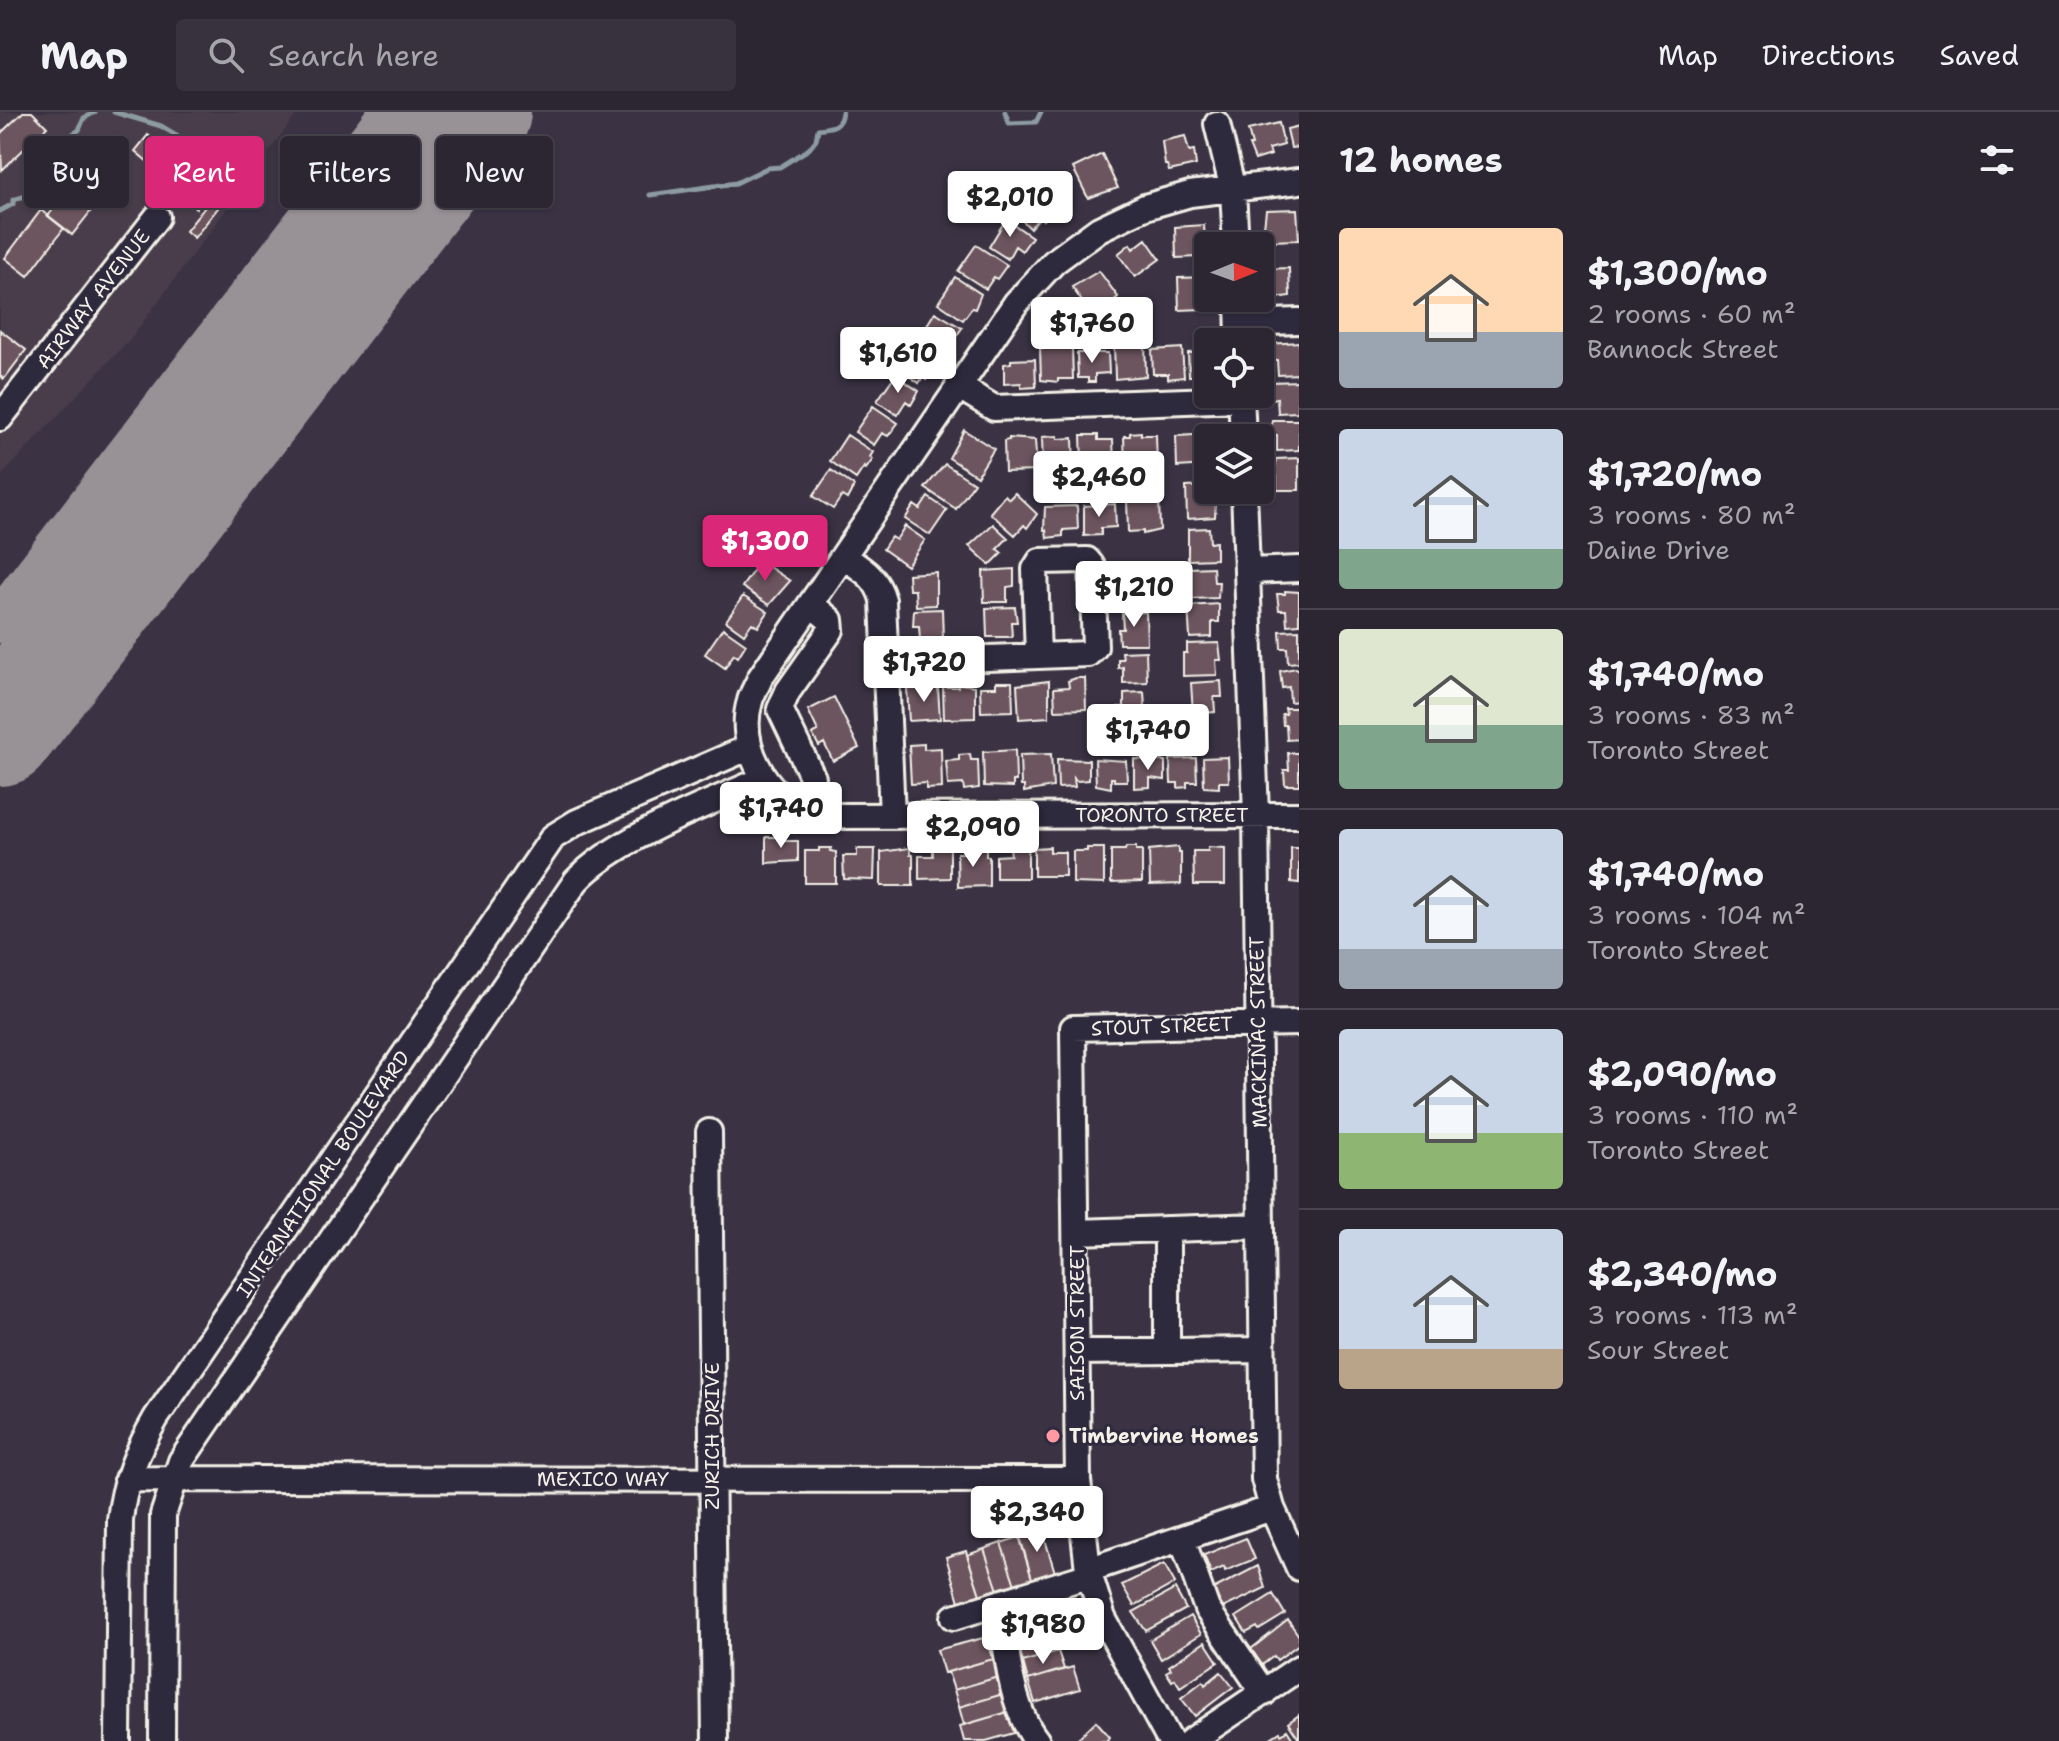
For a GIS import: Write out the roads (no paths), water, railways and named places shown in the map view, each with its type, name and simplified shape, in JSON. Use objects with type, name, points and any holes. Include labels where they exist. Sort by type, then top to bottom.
[{"type":"street","points":[[1217,124],[1233,190],[1235,232]]},
{"type":"street","points":[[162,1741],[163,1515],[181,1461],[576,881],[589,867],[757,764],[749,707],[760,678],[1016,303],[1054,262],[1099,229],[1145,207],[1190,194],[1299,181]]},
{"type":"street","name":"AIRWAY AVENUE","points":[[0,418],[157,217]]},
{"type":"street","points":[[1261,328],[1299,321]]},
{"type":"street","points":[[958,386],[994,408],[1194,398]]},
{"type":"street","name":"MACKINAC STREET","points":[[1245,504],[1256,815],[1264,1479],[1272,1508],[1299,1568]]},
{"type":"street","points":[[844,557],[871,575],[880,587],[883,600],[892,816]]},
{"type":"street","points":[[1247,571],[1299,569]]},
{"type":"street","points":[[801,808],[812,794],[813,778],[780,709],[788,691],[831,630],[830,620],[811,604]]},
{"type":"street","points":[[886,662],[1038,656]]},
{"type":"street","points":[[749,707],[780,709]]},
{"type":"street","name":"TORONTO STREET","points":[[757,764],[775,791],[801,808],[835,816],[1299,815]]},
{"type":"street","name":"INTERNATIONAL BOULEVARD","points":[[118,1741],[120,1520],[127,1479],[156,1418],[553,837],[577,822],[757,764]]},
{"type":"street","name":"STOUT STREET","points":[[1073,1028],[1299,1023]]},
{"type":"street","name":"SAISON STREET","points":[[1073,1028],[1078,1480],[1089,1572],[1103,1618],[1170,1741]]},
{"type":"street","name":"ZURICH DRIVE","points":[[709,1132],[715,1741]]},
{"type":"street","points":[[1076,1232],[1261,1226]]},
{"type":"street","points":[[1167,1229],[1167,1351]]},
{"type":"street","points":[[1077,1352],[1262,1350]]},
{"type":"street","name":"MEXICO WAY","points":[[127,1479],[1078,1480]]},
{"type":"street","points":[[954,1617],[1272,1508]]},
{"type":"street","points":[[1182,1539],[1207,1609],[1264,1693]]},
{"type":"street","points":[[1001,1603],[1007,1665],[1029,1731],[1037,1741]]},
{"type":"street","points":[[1191,1741],[1299,1668]]},
{"type":"waterway","points":[[0,211],[13,204],[13,200],[23,197],[36,182],[44,181],[46,172],[54,162],[52,156],[62,141],[79,130],[84,118],[95,112]]},
{"type":"waterway","points":[[114,112],[161,126],[178,136]]},
{"type":"waterway","points":[[650,195],[736,183],[767,168],[780,167],[809,149],[816,140],[818,129],[837,124],[842,112]]},
{"type":"waterway","points":[[1005,112],[1009,123],[1036,122],[1041,112]]},
{"type":"place","name":"Timbervine Homes","points":[[1053,1436]]}]
